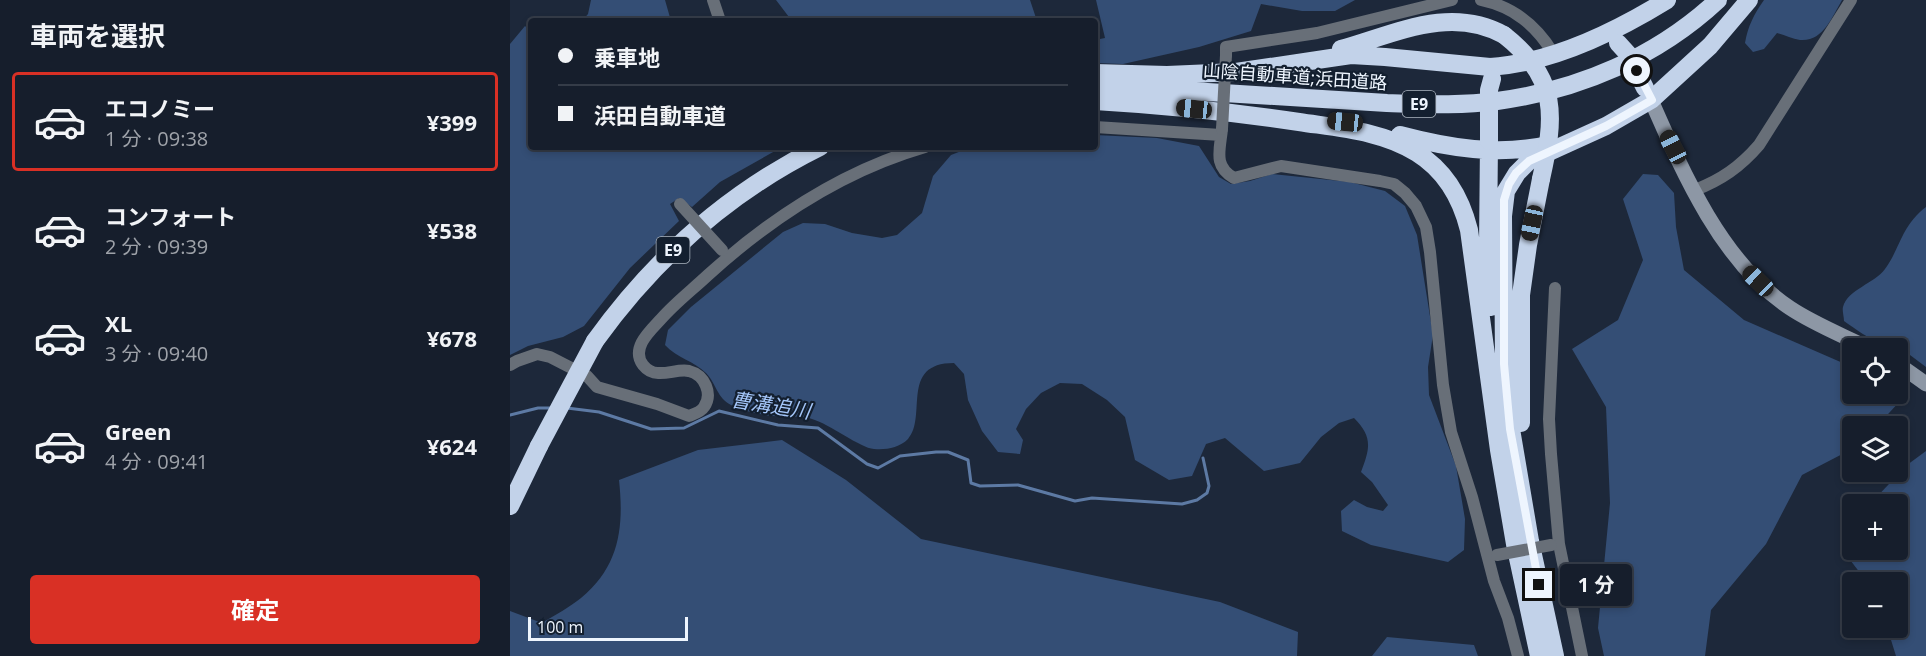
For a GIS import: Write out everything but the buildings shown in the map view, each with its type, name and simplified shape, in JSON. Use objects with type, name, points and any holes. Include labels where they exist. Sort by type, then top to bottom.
[{"type":"highway","points":[[1098,73],[1202,74],[1351,55],[1490,67],[1506,66],[1552,54],[1599,37],[1667,0]]},
{"type":"highway","name":"山陰自動車道;浜田道路","points":[[1098,85],[1387,103],[1494,102],[1553,90],[1608,71],[1658,46],[1681,31],[1718,0]]},
{"type":"highway","points":[[1555,656],[1530,541],[1510,429],[1504,364],[1504,200],[1509,184],[1516,173],[1529,161],[1606,126],[1710,46],[1749,0]]},
{"type":"highway","points":[[1269,67],[1431,22],[1462,21],[1504,35],[1527,56],[1544,83],[1549,97],[1551,125],[1521,295],[1521,441],[1530,541]]},
{"type":"highway","points":[[1599,37],[1618,43],[1628,54],[1648,94]]},
{"type":"highway","points":[[1499,450],[1488,247],[1489,90],[1492,79],[1506,66]]},
{"type":"highway","points":[[1098,101],[1175,106],[1348,130],[1389,140],[1416,152],[1447,179],[1460,202],[1469,230],[1499,450],[1515,544],[1539,656]]},
{"type":"highway","points":[[1252,115],[1345,122],[1425,142],[1519,150],[1550,145],[1606,126]]},
{"type":"highway","points":[[768,176],[801,150]]},
{"type":"highway","name":"E9","points":[[510,506],[595,341],[634,291],[679,244],[710,217],[768,176],[815,150]]},
{"type":"street","points":[[713,0],[719,18]]},
{"type":"street","points":[[1452,0],[1317,33],[1226,47],[1219,162],[1225,173],[1234,178],[1281,166],[1394,184],[1416,206],[1426,226],[1443,385],[1451,432],[1492,556],[1518,656]]},
{"type":"street","points":[[1481,0],[1507,8],[1521,17],[1534,27],[1552,54]]},
{"type":"street","points":[[1695,190],[1731,173],[1759,145],[1851,0]]},
{"type":"street","points":[[1648,94],[1695,190],[1730,250],[1770,292],[1790,308],[1848,338]]},
{"type":"street","points":[[1098,127],[1221,132]]},
{"type":"street","points":[[510,365],[517,360],[537,354],[550,357],[587,376],[597,387],[609,392],[657,404],[689,416],[699,412],[705,407],[708,398],[708,390],[704,381],[697,374],[688,371],[656,374],[649,371],[640,361],[638,353],[642,340],[725,254],[780,216],[830,186],[868,167],[916,150]]},
{"type":"street","points":[[680,204],[725,254]]},
{"type":"street","points":[[1555,288],[1549,419],[1555,544],[1582,656]]},
{"type":"street","points":[[1908,371],[1926,384]]},
{"type":"street","points":[[1492,556],[1555,544]]},
{"type":"shaded area","points":[[591,0],[665,0],[670,18],[585,18],[588,14]]},
{"type":"shaded area","points":[[776,0],[1030,0],[1036,18],[790,18]]},
{"type":"shaded area","points":[[1096,0],[1355,0],[1335,11],[1302,11],[1261,4],[1251,31],[1199,47],[1123,64],[1098,63],[1098,39],[1105,38]]},
{"type":"shaded area","points":[[1764,0],[1842,0],[1826,27],[1815,37],[1800,40],[1777,33],[1764,49],[1753,52],[1745,43],[1746,37],[1752,20]]},
{"type":"shaded area","points":[[525,26],[528,29],[528,150],[777,150],[720,182],[692,207],[679,198],[670,204],[679,221],[630,268],[584,326],[563,337],[528,346],[510,355],[510,44]]},
{"type":"shaded area","points":[[1098,135],[1157,138],[1199,146],[1219,177],[1231,184],[1272,174],[1350,182],[1385,191],[1405,206],[1417,235],[1433,335],[1428,367],[1429,395],[1456,466],[1465,519],[1464,550],[1448,562],[1371,545],[1342,531],[1341,511],[1354,500],[1367,507],[1383,511],[1388,505],[1372,482],[1361,472],[1368,443],[1364,431],[1354,418],[1339,423],[1321,437],[1300,463],[1264,471],[1225,438],[1206,444],[1192,476],[1169,480],[1135,460],[1125,417],[1107,400],[1082,384],[1060,383],[1041,393],[1026,409],[1016,429],[1023,440],[1020,454],[998,452],[982,431],[968,400],[964,374],[954,363],[937,365],[926,372],[921,381],[916,418],[908,439],[892,448],[874,449],[861,445],[812,419],[764,415],[731,405],[726,402],[706,373],[665,345],[668,330],[691,307],[783,232],[803,223],[825,224],[852,233],[882,238],[897,235],[922,213],[933,176],[951,155],[964,150],[1098,150]]},
{"type":"shaded area","points":[[1643,174],[1658,175],[1674,193],[1676,227],[1684,270],[1744,320],[1842,363],[1842,404],[1897,404],[1886,416],[1842,416],[1842,454],[1802,475],[1766,544],[1711,610],[1705,656],[1604,656],[1598,628],[1610,503],[1606,407],[1572,349],[1618,320],[1643,260],[1623,199]]},
{"type":"shaded area","points":[[1926,207],[1926,367],[1908,354],[1908,338],[1871,338],[1844,321],[1843,310],[1850,296],[1885,269],[1906,229]]},
{"type":"shaded area","points":[[782,440],[846,480],[921,539],[1220,602],[1298,632],[1297,656],[510,656],[510,611],[542,623],[581,598],[604,573],[611,559],[619,529],[621,513],[619,480],[698,450]]},
{"type":"shaded area","points":[[1926,451],[1926,656],[1896,656],[1890,638],[1908,638],[1908,572],[1859,572],[1850,560],[1908,560],[1908,494],[1879,494],[1891,482],[1908,482],[1908,464]]},
{"type":"shaded area","points":[[1387,637],[1474,645],[1478,656],[1372,656]]},
{"type":"waterway","name":"曹溝追川","points":[[510,415],[538,408],[551,408]]},
{"type":"waterway","name":"曹溝追川","points":[[567,408],[599,412],[651,429],[684,428],[719,411],[778,425],[818,428],[867,464],[878,468],[900,456],[948,452],[968,460],[971,483],[980,486],[1018,485],[1075,501],[1092,498],[1182,504],[1197,500],[1207,493],[1209,486],[1203,458]]},
{"type":"route","points":[[1539,585],[1510,429],[1504,364],[1504,200],[1509,184],[1516,173],[1529,161],[1606,126],[1652,100],[1637,71]]}]
